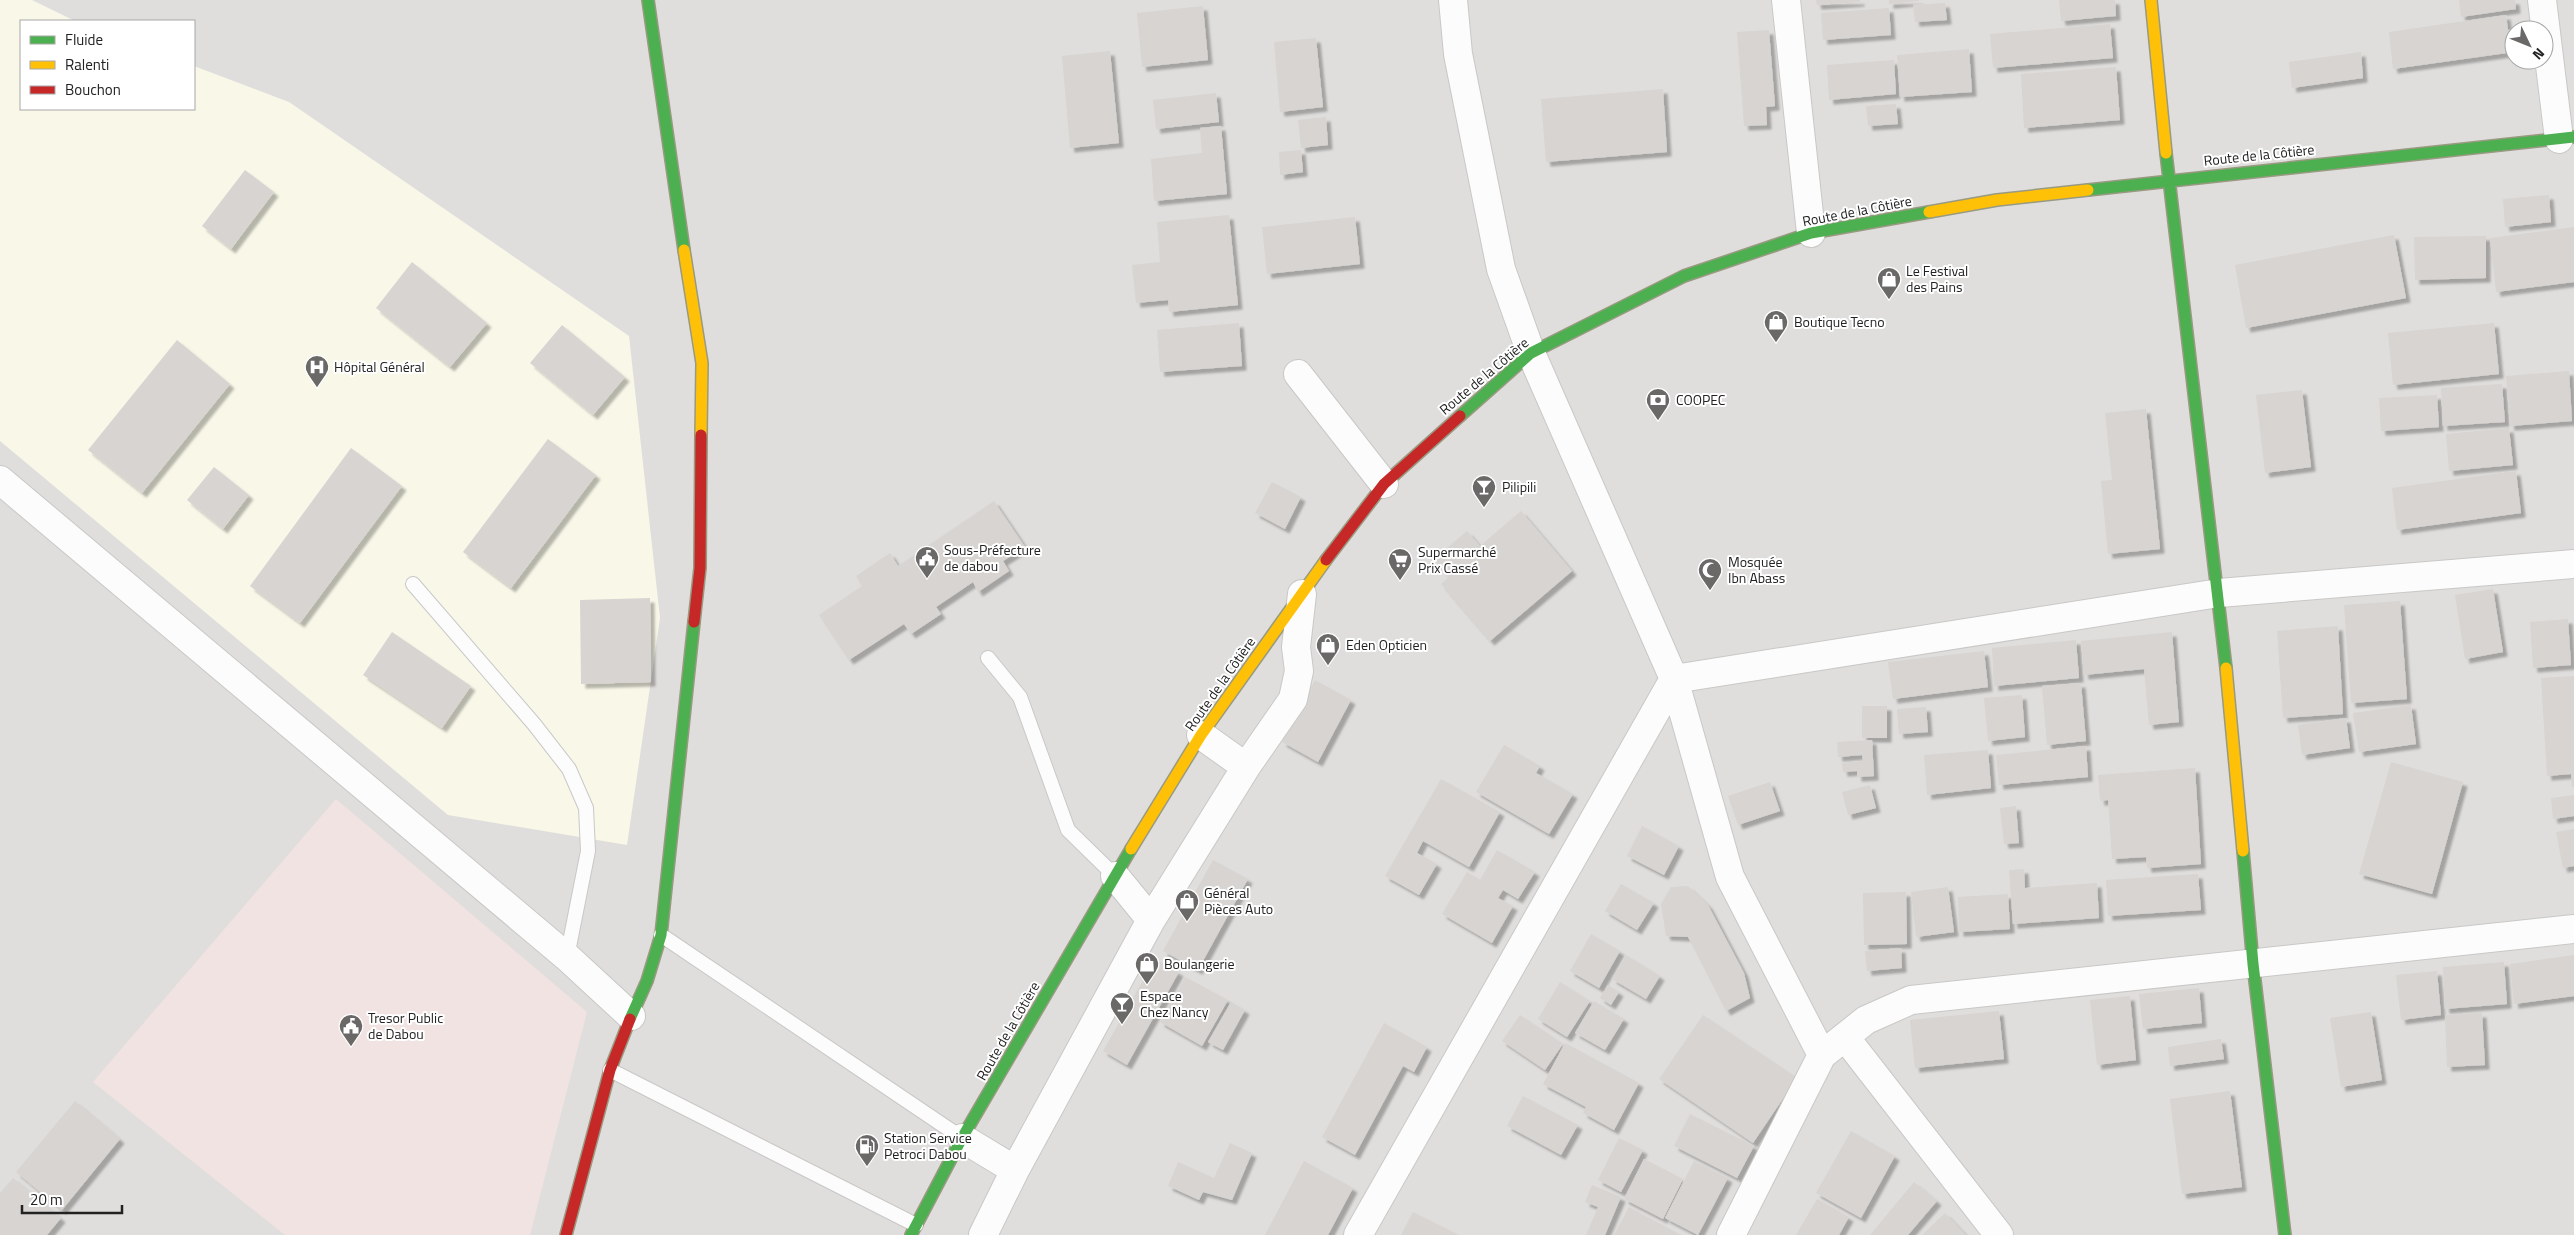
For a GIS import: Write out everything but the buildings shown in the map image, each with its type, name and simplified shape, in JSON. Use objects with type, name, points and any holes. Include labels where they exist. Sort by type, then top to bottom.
[{"type":"street","points":[[566,1235],[610,1070],[630,1016],[647,981],[661,935],[700,568],[702,363],[672,179],[648,0]]},
{"type":"street","points":[[1453,0],[1458,54],[1501,269],[1531,353],[1674,678],[1730,877],[1822,1055]]},
{"type":"street","points":[[1786,0],[1811,233]]},
{"type":"street","points":[[2151,0],[2169,180],[2219,592],[2253,964],[2285,1235]]},
{"type":"street","points":[[2542,0],[2566,138]]},
{"type":"street","name":"Route de la Côtière","points":[[914,1230],[962,1138],[1115,876],[1201,735],[1384,484],[1531,353],[1684,276],[1811,233],[1997,200],[2566,138]]},
{"type":"street","points":[[1298,374],[1384,484]]},
{"type":"street","points":[[0,480],[567,957],[630,1016]]},
{"type":"street","points":[[1674,678],[2219,592],[2574,564]]},
{"type":"street","points":[[983,1235],[1015,1170],[1151,920],[1246,767],[1293,699],[1299,671],[1296,647],[1302,594]]},
{"type":"street","points":[[1358,1235],[1674,678]]},
{"type":"street","points":[[1201,735],[1246,767]]},
{"type":"street","points":[[1115,876],[1151,920]]},
{"type":"street","points":[[1731,1235],[1822,1055],[1866,1020],[1910,1000],[2574,929]]},
{"type":"street","points":[[1845,1036],[1999,1235]]},
{"type":"street","points":[[962,1138],[1015,1170]]},
{"type":"lane","points":[[413,584],[552,746],[569,769],[586,808],[588,851],[567,957]]},
{"type":"lane","points":[[988,658],[1020,697],[1068,830],[1115,876]]},
{"type":"lane","points":[[661,935],[962,1138]]},
{"type":"lane","points":[[610,1070],[914,1230]]},
{"type":"shaded area","points":[[0,0],[2574,0],[2574,1235],[0,1235]]},
{"type":"shaded area","name":"Hôpital Général","points":[[0,0],[32,0],[73,20],[20,20],[20,110],[195,110],[195,66],[289,102],[629,336],[660,618],[627,845],[448,815],[0,441]]},
{"type":"shaded area","name":"Tresor Public de Dabou","points":[[336,799],[587,1012],[530,1235],[285,1235],[93,1082]]},
{"type":"traffic: fast","points":[[648,0],[684,250]]},
{"type":"traffic: fast","points":[[2088,190],[2574,137]]},
{"type":"traffic: fast","points":[[2166,153],[2226,668]]},
{"type":"traffic: fast","points":[[1460,416],[1531,353],[1684,276],[1811,233],[1929,212]]},
{"type":"traffic: fast","points":[[630,1019],[647,981],[661,935],[694,622]]},
{"type":"traffic: fast","points":[[911,1235],[962,1138],[1131,849]]},
{"type":"traffic: fast","points":[[2243,851],[2253,964],[2285,1235]]},
{"type":"traffic: slow","points":[[2151,0],[2166,153]]},
{"type":"traffic: slow","points":[[1929,212],[1997,200],[2088,190]]},
{"type":"traffic: slow","points":[[684,250],[702,363],[701,435]]},
{"type":"traffic: slow","points":[[1131,849],[1201,735],[1326,560]]},
{"type":"traffic: slow","points":[[2226,668],[2243,851]]},
{"type":"traffic: jam","points":[[1326,560],[1384,484],[1460,416]]},
{"type":"traffic: jam","points":[[694,622],[700,568],[701,435]]},
{"type":"traffic: jam","points":[[566,1235],[610,1070],[630,1019]]},
{"type":"place","name":"Le Festival des Pains","points":[[1889,300]]},
{"type":"place","name":"Boutique Tecno","points":[[1776,343]]},
{"type":"place","name":"Hôpital Général","points":[[317,388]]},
{"type":"place","name":"COOPEC","points":[[1658,421]]},
{"type":"place","name":"Pilipili","points":[[1484,508]]},
{"type":"place","name":"Sous-Préfecture de dabou","points":[[927,579]]},
{"type":"place","name":"Supermarché Prix Cassé","points":[[1400,581]]},
{"type":"place","name":"Mosquée Ibn Abass","points":[[1710,591]]},
{"type":"place","name":"Eden Opticien","points":[[1328,666]]},
{"type":"place","name":"Général Pièces Auto","points":[[1187,922]]},
{"type":"place","name":"Boulangerie","points":[[1147,985]]},
{"type":"place","name":"Espace Chez Nancy","points":[[1122,1025]]},
{"type":"place","name":"Tresor Public de Dabou","points":[[351,1047]]},
{"type":"place","name":"Station Service Petroci Dabou","points":[[867,1167]]}]
